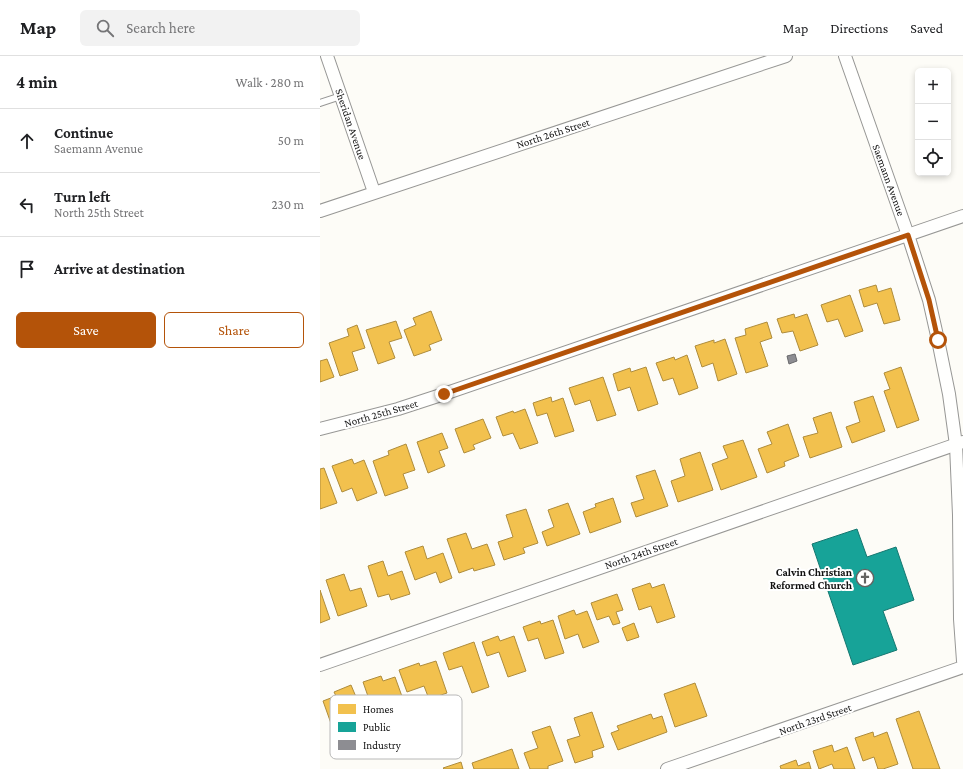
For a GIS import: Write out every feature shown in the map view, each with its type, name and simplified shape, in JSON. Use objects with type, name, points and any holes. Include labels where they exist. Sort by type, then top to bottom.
[{"type":"street","name":"Sheridan Avenue","points":[[327,56],[374,192]]},
{"type":"street","name":"North 26th Street","points":[[320,211],[786,56]]},
{"type":"street","name":"Saemann Avenue","points":[[845,56],[908,235],[929,300],[959,444],[960,619],[963,661]]},
{"type":"street","name":"North 25th Street","points":[[320,430],[398,409],[444,394],[963,216]]},
{"type":"street","name":"North 24th Street","points":[[320,665],[959,444]]},
{"type":"street","name":"North 23rd Street","points":[[667,769],[963,667]]},
{"type":"lane","points":[[320,103],[341,96]]},
{"type":"building: Homes","points":[[876,285],[878,292],[891,288],[900,320],[884,324],[877,303],[864,307],[859,290]]},
{"type":"building: Homes","points":[[850,295],[863,331],[845,337],[838,319],[827,322],[821,305]]},
{"type":"building: Homes","points":[[431,311],[442,340],[429,345],[431,350],[414,356],[404,330],[416,325],[413,318]]},
{"type":"building: Homes","points":[[794,314],[795,318],[807,314],[818,345],[800,351],[793,331],[782,333],[777,319]]},
{"type":"building: Homes","points":[[396,321],[402,338],[389,342],[395,358],[378,364],[366,330]]},
{"type":"building: Homes","points":[[767,322],[772,338],[760,342],[768,366],[746,373],[735,338],[746,335],[745,329]]},
{"type":"building: Homes","points":[[357,325],[365,348],[352,352],[358,370],[340,376],[329,343],[349,336],[347,329]]},
{"type":"building: Homes","points":[[725,339],[737,374],[718,381],[713,363],[702,367],[695,346],[714,340],[714,343]]},
{"type":"building: Homes","points":[[687,355],[698,388],[679,395],[673,378],[663,381],[656,363],[674,357],[675,360]]},
{"type":"building: Homes","points":[[327,359],[334,377],[320,382],[320,361]]},
{"type":"building: Homes","points":[[646,367],[658,404],[638,411],[630,387],[618,391],[613,374],[630,368],[631,372]]},
{"type":"building: Homes","points":[[901,367],[919,420],[897,428],[884,391],[890,389],[884,373]]},
{"type":"building: Homes","points":[[603,377],[616,415],[597,421],[590,400],[575,405],[569,388]]},
{"type":"building: Homes","points":[[873,396],[885,431],[852,443],[846,427],[860,422],[854,402]]},
{"type":"building: Homes","points":[[551,397],[552,402],[563,398],[574,431],[555,437],[547,413],[537,416],[533,403]]},
{"type":"building: Homes","points":[[525,409],[538,443],[520,449],[513,433],[503,436],[496,417],[513,411],[514,413]]},
{"type":"building: Homes","points":[[831,412],[842,447],[810,458],[803,437],[818,433],[813,418]]},
{"type":"building: Homes","points":[[483,419],[491,438],[473,445],[475,449],[464,453],[455,429]]},
{"type":"building: Homes","points":[[788,424],[799,456],[784,462],[785,466],[767,473],[758,449],[772,444],[767,432]]},
{"type":"building: Homes","points":[[442,433],[448,448],[439,451],[445,466],[428,473],[417,442]]},
{"type":"building: Homes","points":[[743,440],[757,477],[721,490],[712,464],[728,458],[723,446]]},
{"type":"building: Homes","points":[[406,444],[415,470],[403,474],[408,488],[385,496],[373,461],[389,455],[388,451]]},
{"type":"building: Homes","points":[[700,452],[713,490],[678,502],[671,481],[685,476],[680,459]]},
{"type":"building: Homes","points":[[352,459],[354,464],[364,460],[377,493],[357,501],[352,488],[342,492],[332,466]]},
{"type":"building: Homes","points":[[324,468],[337,503],[320,509],[320,469]]},
{"type":"building: Homes","points":[[655,470],[668,506],[636,517],[631,503],[644,499],[636,476]]},
{"type":"building: Homes","points":[[613,498],[621,522],[590,533],[583,512],[596,507],[595,504]]},
{"type":"building: Homes","points":[[568,503],[580,534],[547,546],[542,532],[554,527],[548,510]]},
{"type":"building: Homes","points":[[526,509],[538,543],[523,548],[525,553],[504,560],[498,542],[513,537],[506,515]]},
{"type":"building: Homes","points":[[466,533],[472,549],[487,544],[495,565],[474,571],[473,568],[459,573],[447,539]]},
{"type":"building: Homes","points":[[423,546],[427,559],[443,553],[452,578],[440,583],[436,572],[415,580],[405,552]]},
{"type":"building: Homes","points":[[383,561],[388,576],[402,571],[410,594],[391,600],[389,594],[378,597],[368,566]]},
{"type":"building: Homes","points":[[344,574],[350,591],[361,588],[367,606],[338,616],[326,580]]},
{"type":"building: Homes","points":[[650,583],[652,588],[664,584],[675,617],[657,623],[651,606],[639,610],[632,589]]},
{"type":"building: Homes","points":[[320,590],[330,619],[320,623]]},
{"type":"building: Homes","points":[[617,594],[623,610],[616,612],[620,623],[613,625],[609,616],[597,620],[591,603]]},
{"type":"building: Homes","points":[[574,610],[576,615],[587,611],[599,642],[583,648],[578,634],[565,639],[558,616]]},
{"type":"building: Homes","points":[[553,620],[564,653],[545,659],[538,638],[528,641],[523,627],[540,621],[541,624]]},
{"type":"building: Homes","points":[[634,623],[639,637],[627,641],[622,628]]},
{"type":"building: Homes","points":[[498,636],[500,641],[514,636],[526,671],[508,677],[499,652],[487,656],[482,642]]},
{"type":"building: Homes","points":[[474,642],[489,687],[472,693],[462,666],[449,670],[443,653]]},
{"type":"building: Homes","points":[[436,661],[447,693],[441,695],[427,695],[424,686],[407,692],[399,670],[419,663],[420,666]]},
{"type":"building: Homes","points":[[381,676],[383,681],[395,677],[402,695],[368,695],[363,682]]},
{"type":"building: Homes","points":[[695,683],[707,716],[675,727],[664,694]]},
{"type":"building: Homes","points":[[351,685],[355,695],[336,695],[334,692]]},
{"type":"building: Homes","points":[[330,698],[330,721],[323,701]]},
{"type":"building: Homes","points":[[919,711],[940,769],[913,769],[896,719]]},
{"type":"building: Homes","points":[[592,712],[604,747],[592,751],[593,757],[575,763],[567,740],[580,736],[574,718]]},
{"type":"building: Homes","points":[[651,714],[653,719],[662,716],[667,732],[618,750],[611,733],[619,730],[617,726]]},
{"type":"building: Homes","points":[[550,726],[563,761],[548,766],[548,769],[530,769],[524,753],[538,748],[532,732]]},
{"type":"building: Homes","points":[[873,732],[874,737],[887,732],[898,764],[883,769],[878,769],[874,757],[863,761],[855,738]]},
{"type":"building: Homes","points":[[832,745],[834,752],[847,747],[855,769],[834,769],[832,764],[819,769],[813,751]]},
{"type":"building: Homes","points":[[512,749],[519,769],[474,769],[472,763]]},
{"type":"building: Homes","points":[[796,760],[798,766],[809,762],[811,769],[781,769],[780,766]]},
{"type":"building: Homes","points":[[461,762],[463,769],[443,768]]},
{"type":"building: Public","name":"Calvin Christian Reformed Church","points":[[857,529],[867,557],[896,547],[914,600],[883,611],[897,650],[853,665],[812,544]]},
{"type":"building: Industry","points":[[795,354],[797,361],[789,364],[787,356]]},
{"type":"place","name":"Calvin Christian Reformed Church","points":[[865,578]]},
{"type":"route","points":[[444,394],[908,235],[929,300],[938,340]]}]
